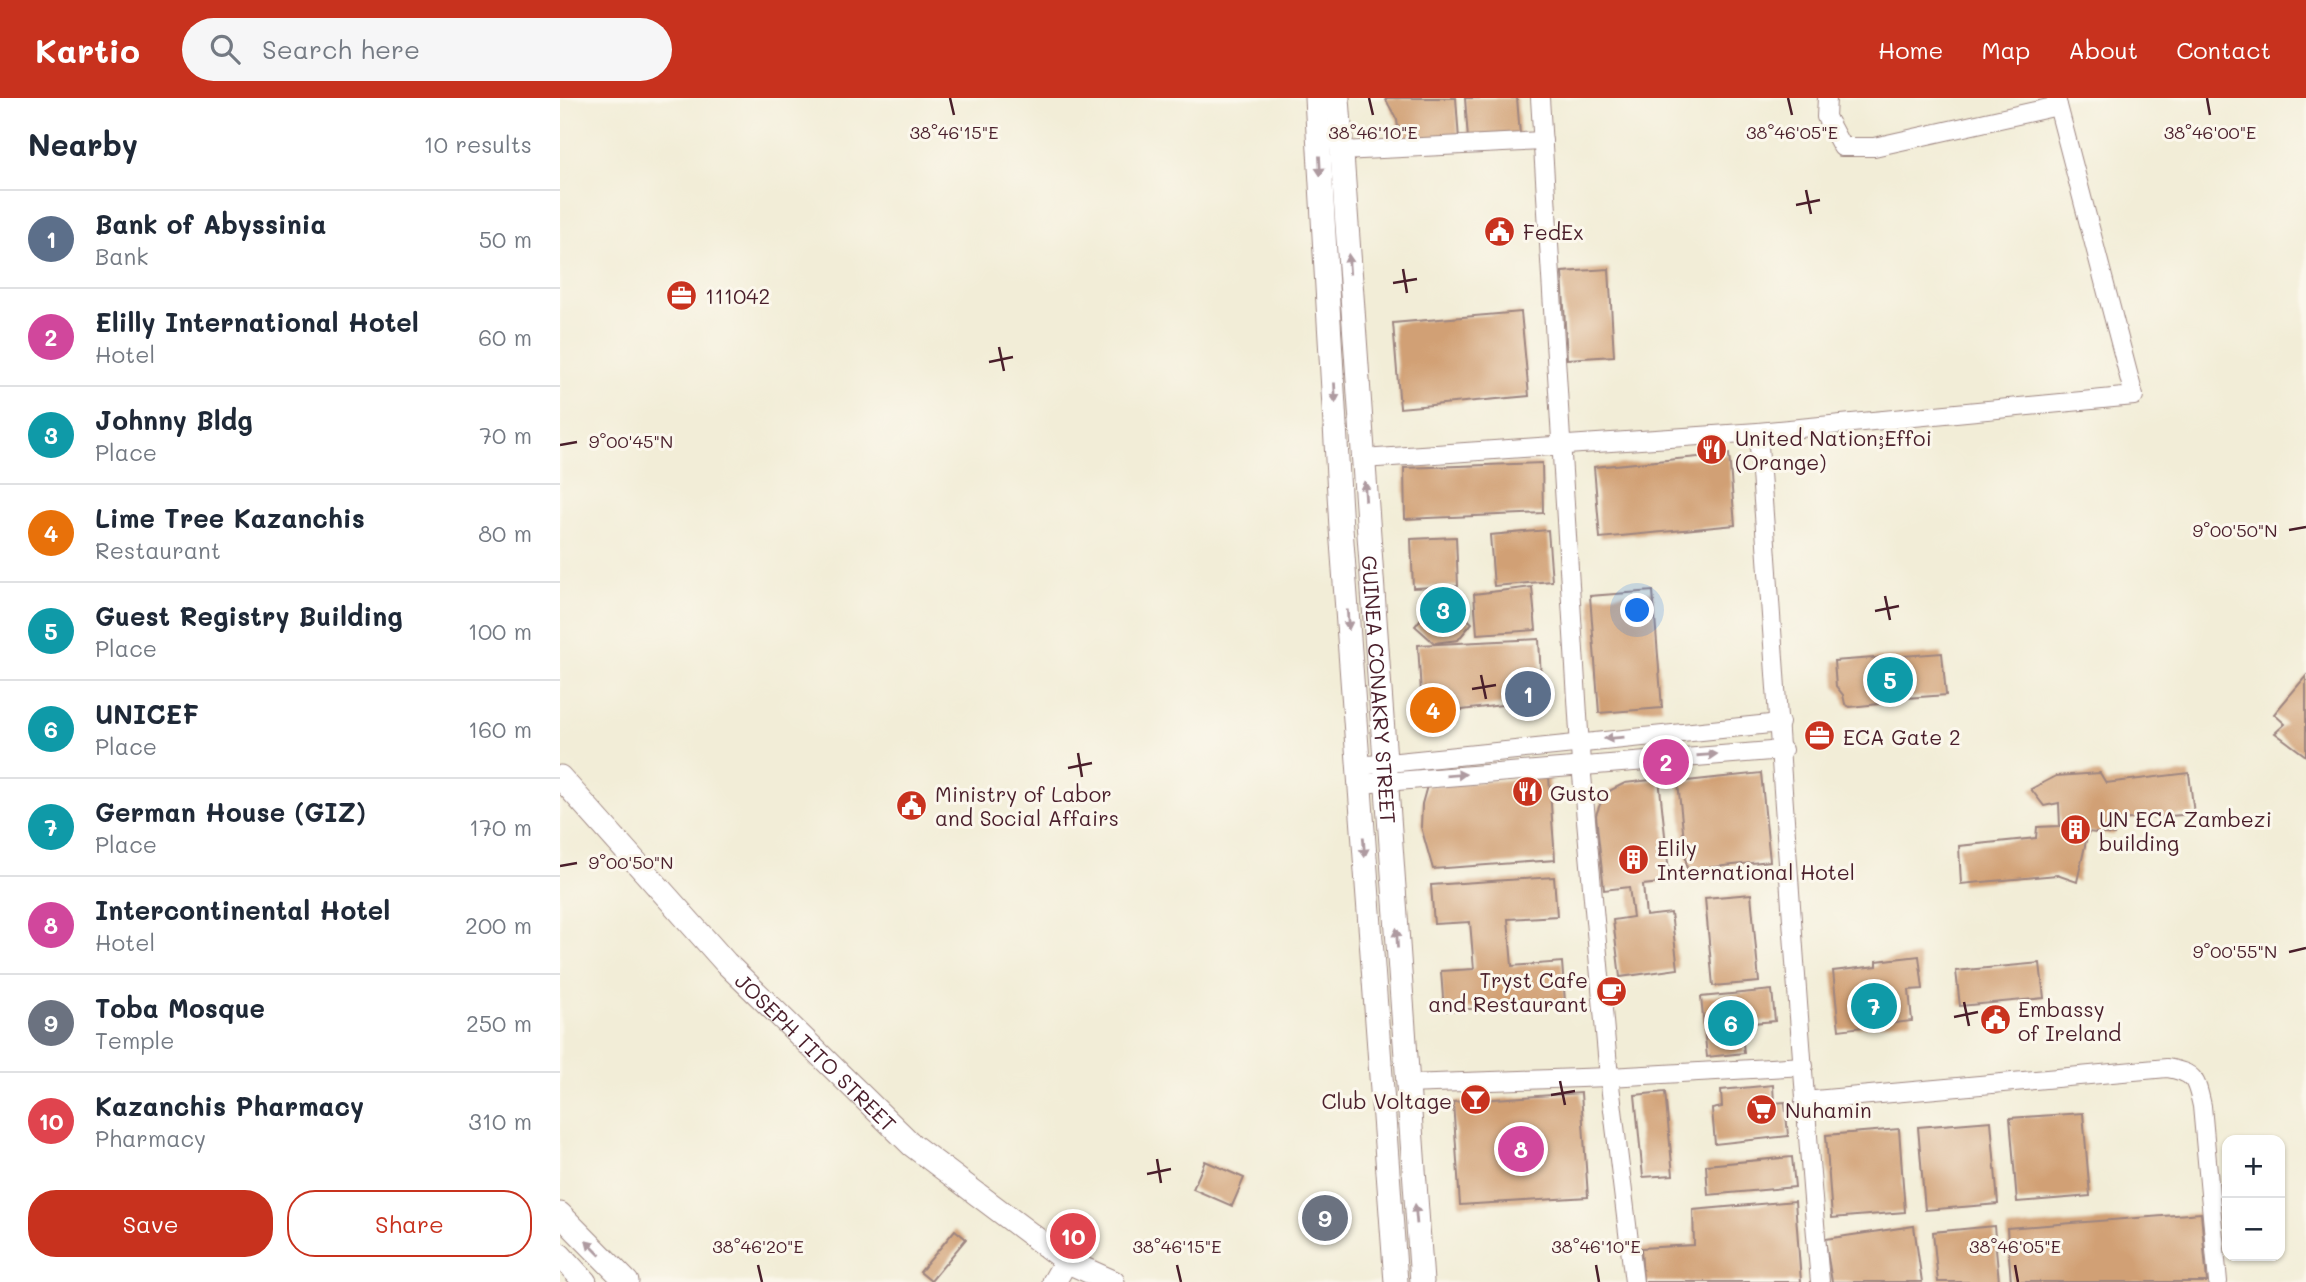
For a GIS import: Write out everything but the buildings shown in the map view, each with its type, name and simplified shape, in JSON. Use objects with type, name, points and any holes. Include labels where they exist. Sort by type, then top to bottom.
[{"type":"main road","name":"GUINEA CONAKRY STREET","points":[[1316,98],[1341,528],[1395,1282]]},
{"type":"main road","name":"GUINEA CONAKRY STREET","points":[[1338,98],[1387,773],[1399,989],[1422,1282]]},
{"type":"main road","name":"JOSEPH TITO STREET","points":[[560,777],[726,963],[912,1145],[1066,1261],[1113,1282]]},
{"type":"main road","points":[[1373,991],[1399,989]]},
{"type":"main road","points":[[560,1214],[627,1282]]},
{"type":"main road","points":[[560,1255],[585,1282]]},
{"type":"main road","points":[[1054,1282],[1066,1261]]},
{"type":"street","points":[[1541,98],[1581,764],[1609,1077],[1634,1282]]},
{"type":"street","points":[[1363,459],[1758,432],[2134,396],[2057,102],[1874,147],[1842,147],[1826,117],[1827,98]]},
{"type":"street","points":[[1341,151],[1543,141]]},
{"type":"street","points":[[1758,432],[1783,750],[1804,1101],[1820,1282]]},
{"type":"street","points":[[1341,528],[1368,526]]},
{"type":"street","points":[[1387,773],[1581,741],[1780,723]]},
{"type":"street","points":[[1359,775],[1783,750]]},
{"type":"street","points":[[1406,1084],[1609,1077],[1804,1066]]},
{"type":"street","points":[[1804,1101],[2167,1068],[2185,1071],[2196,1081],[2202,1105],[2218,1282]]},
{"type":"place","name":"FedEx","points":[[1500,231]]},
{"type":"place","name":"111042","points":[[682,295]]},
{"type":"place","name":"United Nation;Effoi (Orange)","points":[[1712,449]]},
{"type":"place","name":"Johnny Bldg","points":[[1443,610]]},
{"type":"place","name":"Guest Registry Building","points":[[1890,680]]},
{"type":"place","name":"Bank of Abyssinia","points":[[1528,694]]},
{"type":"place","name":"Lime Tree Kazanchis","points":[[1433,710]]},
{"type":"place","name":"ECA Gate 2","points":[[1820,736]]},
{"type":"place","name":"Elilly International Hotel","points":[[1666,762]]},
{"type":"place","name":"Gusto","points":[[1527,792]]},
{"type":"place","name":"Ministry of Labor and Social Affairs","points":[[912,805]]},
{"type":"place","name":"UN ECA Zambezi building","points":[[2076,830]]},
{"type":"place","name":"Elily International Hotel","points":[[1634,859]]},
{"type":"place","name":"Tryst Cafe and Restaurant","points":[[1611,991]]},
{"type":"place","name":"German House (GIZ)","points":[[1874,1006]]},
{"type":"place","name":"Embassy of Ireland","points":[[1995,1020]]},
{"type":"place","name":"UNICEF","points":[[1731,1023]]},
{"type":"place","name":"Club Voltage","points":[[1475,1100]]},
{"type":"place","name":"Nuhamin","points":[[1762,1109]]},
{"type":"place","name":"Intercontinental Hotel","points":[[1521,1149]]},
{"type":"place","name":"Toba Mosque","points":[[1325,1218]]},
{"type":"place","name":"Kazanchis Pharmacy","points":[[1073,1236]]}]
